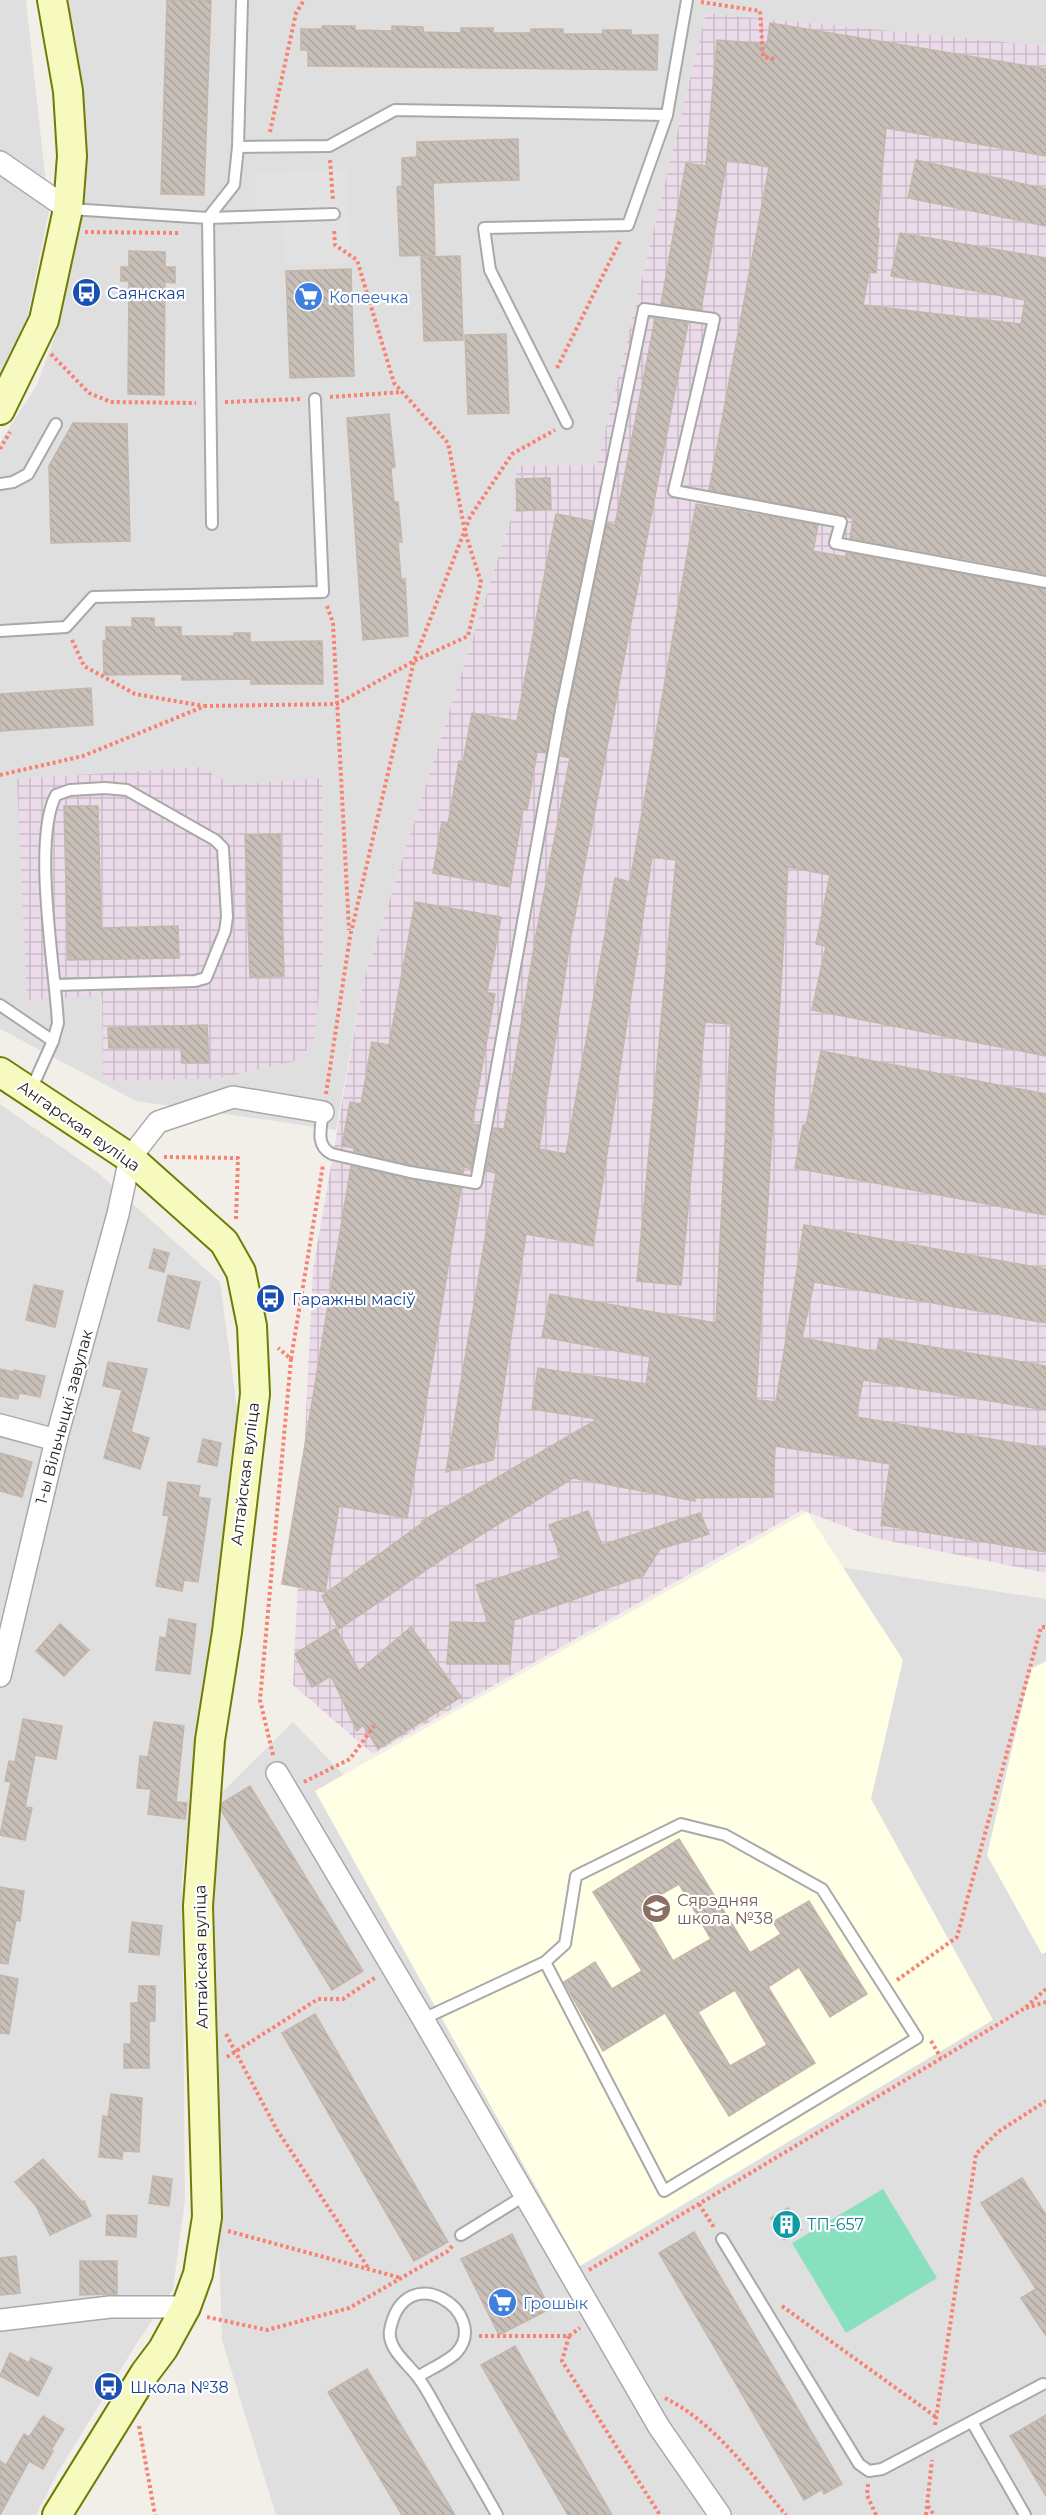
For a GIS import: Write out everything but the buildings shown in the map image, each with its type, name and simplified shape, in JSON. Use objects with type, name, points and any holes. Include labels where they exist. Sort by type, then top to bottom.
[{"type":"main road","points":[[0,410],[35,340],[76,220],[68,91],[52,0]]},
{"type":"main road","name":"Ангарская вуліца","points":[[0,1072],[130,1158],[224,1242],[241,1272],[252,1326]]},
{"type":"main road","name":"Алтайская вуліца","points":[[57,2515],[132,2393],[163,2349],[186,2307],[198,2274],[206,2225],[198,1906],[210,1740],[226,1632],[255,1394],[252,1326]]},
{"type":"street","points":[[0,162],[76,220]]},
{"type":"street","points":[[130,1158],[158,1122],[233,1097],[323,1112]]},
{"type":"street","name":"1-ы Вільчыцкі завулак","points":[[0,1676],[56,1440],[118,1214],[130,1158]]},
{"type":"street","points":[[0,1425],[56,1440]]},
{"type":"street","points":[[282,1782],[423,2019],[659,2427],[720,2515]]},
{"type":"street","points":[[0,2320],[110,2307],[186,2307]]},
{"type":"lane","points":[[212,524],[208,218],[234,185],[238,147],[242,0]]},
{"type":"lane","points":[[567,423],[490,270],[484,228],[628,225],[667,115],[687,0]]},
{"type":"lane","points":[[238,147],[329,146],[395,110],[667,115]]},
{"type":"lane","points":[[76,220],[334,214]]},
{"type":"lane","points":[[323,1112],[320,1137],[326,1151],[410,1172],[476,1183],[561,711],[645,309],[714,319],[674,491],[841,522],[834,543],[1046,582]]},
{"type":"lane","points":[[0,631],[66,627],[93,597],[323,592],[315,399]]},
{"type":"lane","points":[[0,484],[13,482],[28,474],[56,424]]},
{"type":"lane","points":[[30,1092],[53,1041],[58,1023],[47,900],[46,827],[49,808],[56,795],[70,790],[105,788],[127,790],[215,840],[223,848],[227,917],[225,931],[206,978],[195,981],[55,986]]},
{"type":"lane","points":[[0,1005],[53,1041]]},
{"type":"lane","points":[[423,2019],[544,1962],[565,1944],[576,1876],[681,1824],[725,1835],[822,1889],[917,2038],[664,2191],[544,1962]]},
{"type":"lane","points":[[461,2235],[524,2196]]},
{"type":"lane","points":[[722,2240],[859,2464],[869,2471],[882,2469],[1043,2384]]},
{"type":"lane","points":[[418,2377],[457,2352],[463,2336],[462,2320],[454,2306],[442,2297],[422,2294],[406,2299],[395,2311],[389,2334],[394,2349],[418,2377],[497,2515]]},
{"type":"lane","points":[[972,2422],[1025,2515]]},
{"type":"path","points":[[267,147],[296,13],[304,0]]},
{"type":"path","points":[[698,2],[760,11],[763,57],[776,59]]},
{"type":"path","points":[[66,627],[84,666],[135,694],[205,706],[337,704],[414,661],[468,636],[481,582],[465,532],[448,443],[394,383],[357,260],[335,245],[329,146]]},
{"type":"path","points":[[76,220],[186,234]]},
{"type":"path","points":[[548,385],[628,225]]},
{"type":"path","points":[[35,340],[89,393],[111,402],[211,403],[315,399],[403,392]]},
{"type":"path","points":[[194,392],[194,403]]},
{"type":"path","points":[[323,1112],[350,937],[414,661],[470,517],[512,454],[567,423]]},
{"type":"path","points":[[323,592],[333,622],[350,937]]},
{"type":"path","points":[[0,775],[83,756],[205,706]]},
{"type":"path","points":[[326,1151],[291,1359],[260,1700],[282,1782],[350,1759],[374,1726]]},
{"type":"path","points":[[235,1229],[238,1158]]},
{"type":"path","points":[[252,1326],[291,1359]]},
{"type":"path","points":[[894,1982],[957,1937],[1041,1627],[1046,1627]]},
{"type":"path","points":[[203,2077],[235,2050],[318,1999],[343,1999],[392,1967]]},
{"type":"path","points":[[573,2280],[1025,2008],[1046,1989]]},
{"type":"path","points":[[1025,2008],[1046,2002]]},
{"type":"path","points":[[225,2032],[277,2130],[369,2269]]},
{"type":"path","points":[[930,2039],[941,2058]]},
{"type":"path","points":[[926,2515],[933,2442],[976,2154],[998,2132],[1046,2101]]},
{"type":"path","points":[[699,2204],[722,2240]]},
{"type":"path","points":[[206,2225],[402,2278]]},
{"type":"path","points":[[186,2307],[210,2318],[267,2330],[349,2308],[448,2251],[461,2235]]},
{"type":"path","points":[[750,2283],[937,2417]]},
{"type":"path","points":[[463,2336],[569,2336],[595,2317]]},
{"type":"path","points":[[569,2336],[562,2361],[660,2515]]},
{"type":"path","points":[[633,2381],[681,2406],[714,2433],[786,2515]]},
{"type":"path","points":[[132,2393],[155,2515]]},
{"type":"path","points":[[869,2471],[867,2495],[876,2515]]},
{"type":"path","points":[[928,2505],[934,2515]]},
{"type":"shaded area","points":[[0,0],[26,0],[49,211],[28,314],[0,386]]},
{"type":"shaded area","points":[[63,0],[1046,0],[1046,46],[706,14],[597,466],[516,466],[515,505],[363,983],[336,1130],[136,1101],[0,1029],[0,442],[37,385],[58,328],[72,264],[78,212]]},
{"type":"shaded area","points":[[706,13],[1046,46],[1046,1573],[875,1538],[802,1510],[373,1754],[293,1685],[313,1269],[363,983],[515,505],[516,466],[597,465]]},
{"type":"shaded area","points":[[347,170],[350,263],[285,265],[283,219],[256,219],[255,173]]},
{"type":"shaded area","points":[[200,767],[233,785],[322,778],[323,952],[314,1040],[299,1060],[220,1078],[103,1081],[102,996],[27,1000],[17,779]]},
{"type":"shaded area","points":[[0,1104],[97,1172],[220,1282],[238,1416],[182,1879],[185,2200],[173,2289],[58,2472],[36,2515],[0,2515]]},
{"type":"shaded area","name":"Сярэдняя школа №38","points":[[807,1512],[903,1660],[871,1799],[993,2020],[580,2266],[315,1791]]},
{"type":"shaded area","points":[[789,1559],[1046,1599],[1046,2515],[276,2515],[222,2340],[205,1809],[293,1722],[360,1792]]},
{"type":"shaded area","points":[[1046,1661],[1046,1952],[1042,1954],[987,1855],[1031,1669]]},
{"type":"green space","points":[[883,2189],[937,2278],[846,2333],[792,2243]]},
{"type":"place","name":"Саянская","points":[[86,293]]},
{"type":"place","name":"Копеечка","points":[[308,297]]},
{"type":"place","name":"Гаражны масіў","points":[[271,1299]]},
{"type":"place","name":"Сярэдняя школа №38","points":[[656,1909]]},
{"type":"place","name":"ТП-657","points":[[786,2224]]},
{"type":"place","name":"Грошык","points":[[502,2303]]},
{"type":"place","name":"Школа №38","points":[[109,2387]]}]
